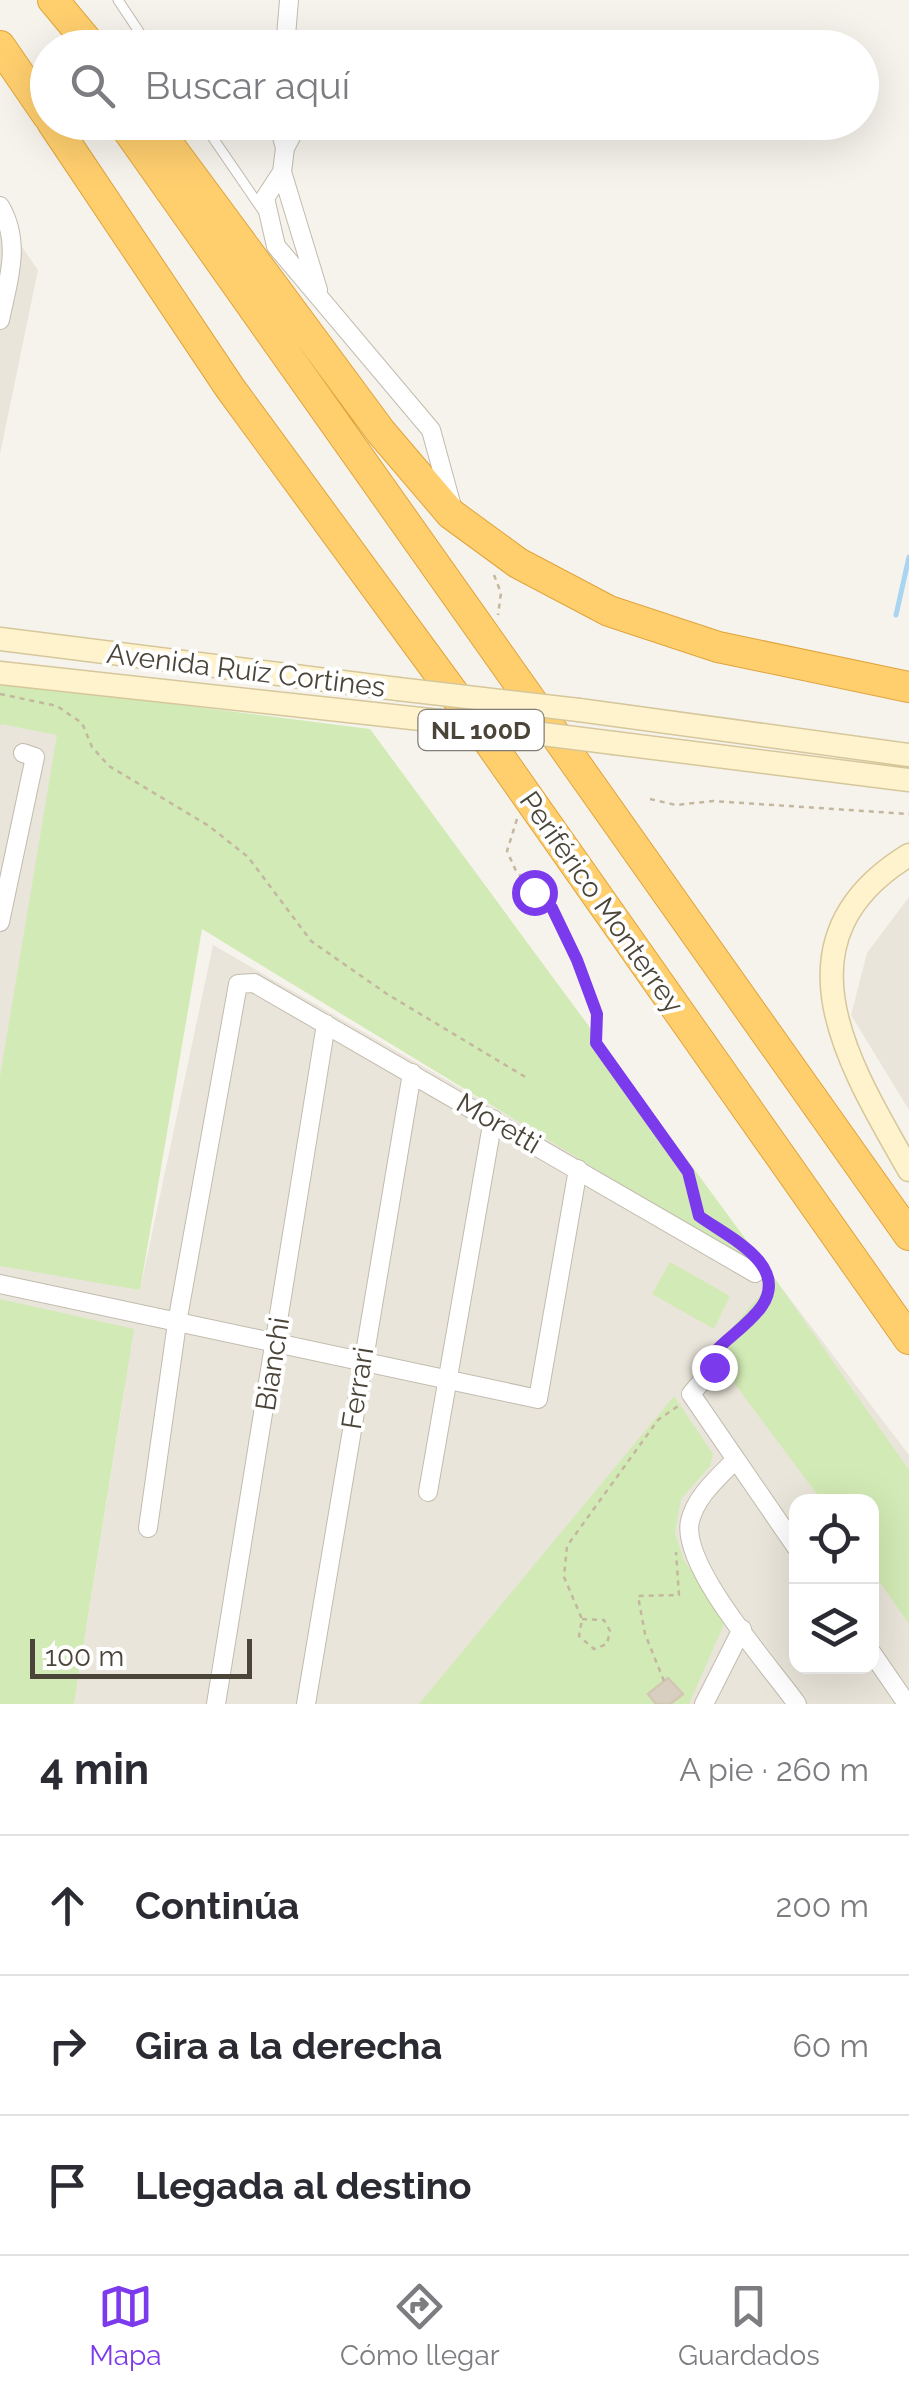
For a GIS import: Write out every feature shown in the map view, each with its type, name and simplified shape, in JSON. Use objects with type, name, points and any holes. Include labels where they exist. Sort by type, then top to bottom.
[{"type":"highway","points":[[36,0],[57,30]]},
{"type":"highway","points":[[53,0],[78,30]]},
{"type":"highway","name":"Periférico Monterrey","points":[[0,46],[30,90]]},
{"type":"highway","name":"Periférico Monterrey","points":[[63,140],[230,388],[455,694],[909,1339]]},
{"type":"highway","name":"NL 100D","points":[[135,140],[909,1234]]},
{"type":"highway","points":[[165,140],[381,432],[451,514],[518,562],[609,610],[718,648],[909,686]]},
{"type":"main road","name":"Avenida Ruíz Cortines","points":[[0,639],[909,754]]},
{"type":"main road","name":"Avenida Ruíz Cortines","points":[[0,673],[909,780]]},
{"type":"main road","points":[[909,855],[891,866],[850,916],[833,952],[830,986],[839,1032],[860,1083],[909,1170]]},
{"type":"street","points":[[286,30],[289,0]]},
{"type":"street","points":[[283,140],[285,148]]},
{"type":"street","points":[[289,140],[282,172],[318,290]]},
{"type":"street","points":[[282,172],[265,198],[265,214],[276,246],[295,272],[318,290],[431,430],[450,502],[540,570],[652,624],[909,686]]},
{"type":"street","points":[[0,206],[8,220],[0,320]]},
{"type":"street","points":[[0,922],[35,758],[23,753]]},
{"type":"street","name":"Moretti","points":[[177,1323],[238,984],[254,983],[761,1273]]},
{"type":"street","name":"Bianchi","points":[[216,1704],[326,1024]]},
{"type":"street","name":"Ferrari","points":[[306,1704],[412,1073]]},
{"type":"street","points":[[428,1492],[444,1380],[493,1119]]},
{"type":"street","points":[[0,1284],[538,1399],[578,1169]]},
{"type":"street","points":[[148,1528],[177,1323]]},
{"type":"street","points":[[714,1367],[690,1394],[789,1537]]},
{"type":"street","points":[[735,1460],[700,1498],[689,1537],[692,1555],[797,1704]]},
{"type":"street","points":[[704,1704],[742,1629]]},
{"type":"street","points":[[879,1664],[907,1704]]},
{"type":"lane","points":[[118,0],[138,30]]},
{"type":"lane","points":[[214,140],[265,214]]},
{"type":"path","points":[[0,694],[57,706],[82,724],[92,747],[109,766],[210,826],[248,857],[312,941],[388,994],[527,1078]]},
{"type":"path","points":[[650,799],[676,805],[713,801],[909,814]]},
{"type":"path","points":[[518,814],[507,851],[516,871],[552,908],[577,960],[597,1014],[596,1043],[688,1172],[699,1216],[734,1242]]},
{"type":"path","points":[[714,1367],[711,1356],[762,1306],[770,1285],[761,1273]]},
{"type":"path","points":[[582,1619],[604,1620],[610,1631],[606,1644],[594,1648],[583,1643],[578,1632],[582,1619],[564,1576],[568,1546],[658,1420],[684,1404]]},
{"type":"path","points":[[664,1681],[645,1634],[638,1596],[679,1595],[676,1551],[682,1550]]},
{"type":"shaded area","points":[[0,215],[38,270],[0,454]]},
{"type":"shaded area","points":[[0,704],[84,714],[0,1212]]},
{"type":"shaded area","points":[[909,897],[909,1110],[851,1015],[867,953]]},
{"type":"shaded area","points":[[213,945],[720,1238],[775,1279],[909,1455],[909,1704],[74,1704],[125,1387],[0,1366],[0,1260],[140,1290]]},
{"type":"green space","points":[[0,682],[370,729],[774,1277],[202,929],[140,1290],[0,1266],[0,1077],[57,735],[1,724],[0,728]]},
{"type":"green space","points":[[670,1262],[730,1296],[714,1329],[652,1294]]},
{"type":"green space","points":[[775,1278],[909,1470],[909,1624],[879,1581],[879,1494],[817,1494],[711,1352]]},
{"type":"green space","points":[[0,1299],[134,1329],[74,1704],[0,1704]]},
{"type":"green space","points":[[674,1396],[713,1454],[710,1466],[681,1499],[675,1533],[684,1560],[725,1622],[689,1704],[419,1704]]},
{"type":"building","points":[[668,1678],[683,1694],[670,1704],[656,1704],[648,1694]]},
{"type":"waterway","points":[[896,615],[909,557]]},
{"type":"route","points":[[534,892],[552,908],[560,933],[588,986],[597,1014],[596,1043],[688,1172],[699,1216],[762,1260],[770,1285],[762,1306],[721,1343],[711,1356],[714,1367]]}]
